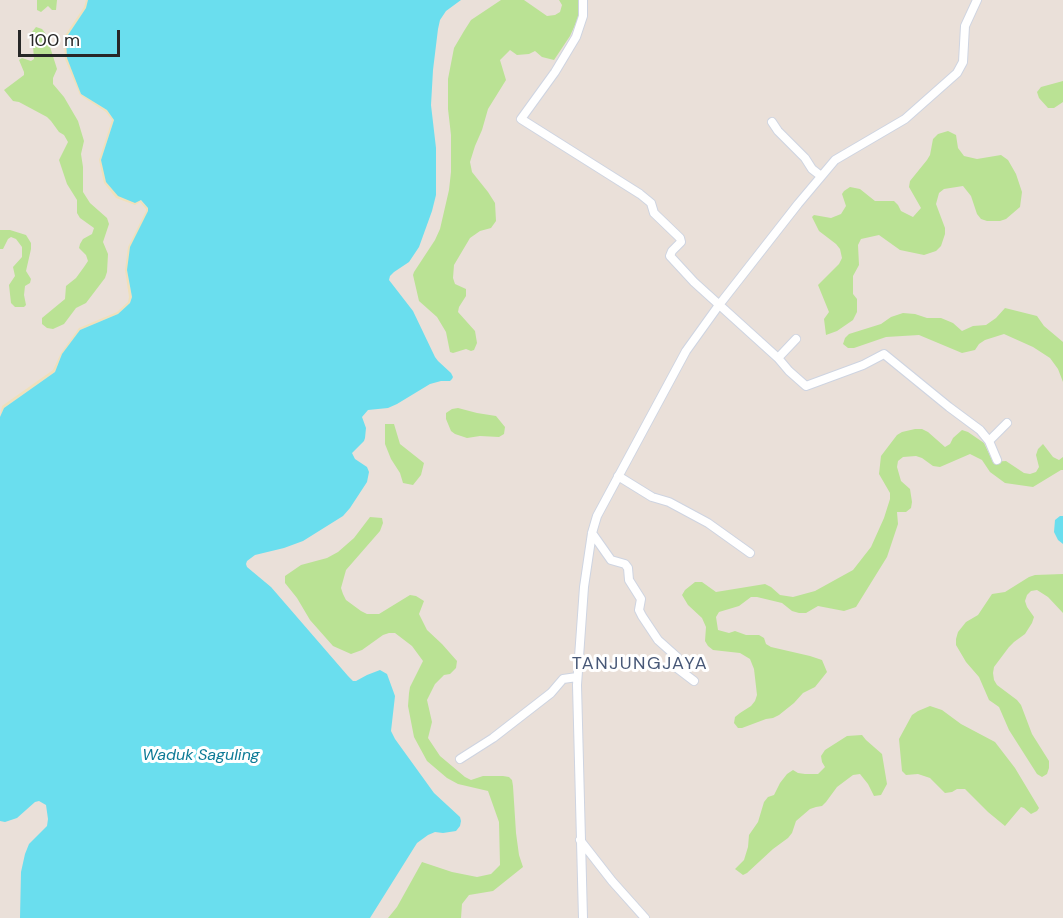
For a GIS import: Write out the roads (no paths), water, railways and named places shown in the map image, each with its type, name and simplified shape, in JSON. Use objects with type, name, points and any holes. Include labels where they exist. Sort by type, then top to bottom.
[{"type":"street","points":[[583,0],[583,16],[576,37],[555,72],[521,119],[651,203],[654,213],[680,238],[681,242],[670,256],[806,386],[863,365],[884,354],[980,430],[989,441],[997,460]]},
{"type":"street","points":[[583,918],[578,677],[584,587],[592,533],[597,516],[686,351],[719,305],[821,176],[836,160],[905,119],[957,73],[963,62],[965,26],[977,0]]},
{"type":"street","points":[[772,122],[812,169],[821,176]]},
{"type":"street","points":[[778,358],[796,339]]},
{"type":"street","points":[[989,441],[1007,423]]},
{"type":"street","points":[[618,476],[652,497],[669,502],[708,523],[750,553]]},
{"type":"street","points":[[592,533],[610,560],[628,567],[629,580],[641,599],[639,610],[642,616],[658,640],[677,657],[673,665],[694,681]]},
{"type":"street","points":[[460,759],[493,738],[551,693],[564,679],[578,677]]},
{"type":"street","points":[[580,840],[645,918]]},
{"type":"water","name":"Waduk Saguling","points":[[88,0],[461,0],[446,11],[440,20],[438,29],[431,105],[436,148],[436,195],[432,211],[419,247],[409,262],[394,272],[389,280],[413,311],[435,357],[453,377],[450,381],[430,384],[388,408],[368,410],[362,417],[366,428],[364,441],[352,453],[355,459],[367,467],[369,472],[367,482],[350,508],[343,516],[303,541],[255,555],[246,564],[271,587],[353,681],[380,670],[387,674],[395,696],[391,731],[395,739],[434,793],[460,817],[460,826],[456,831],[435,832],[417,843],[370,918],[20,918],[21,872],[25,854],[29,844],[47,826],[48,819],[46,805],[39,801],[17,818],[5,822],[0,821],[0,417],[4,408],[55,372],[62,354],[80,330],[118,314],[130,303],[132,297],[127,270],[130,247],[148,211],[141,200],[135,203],[118,196],[106,182],[101,160],[114,120],[107,110],[81,94],[67,58],[66,38],[86,8]]},
{"type":"water","points":[[1063,516],[1063,544],[1054,532],[1055,520]]},
{"type":"district","name":"TANJUNGJAYA","points":[[640,664]]}]
